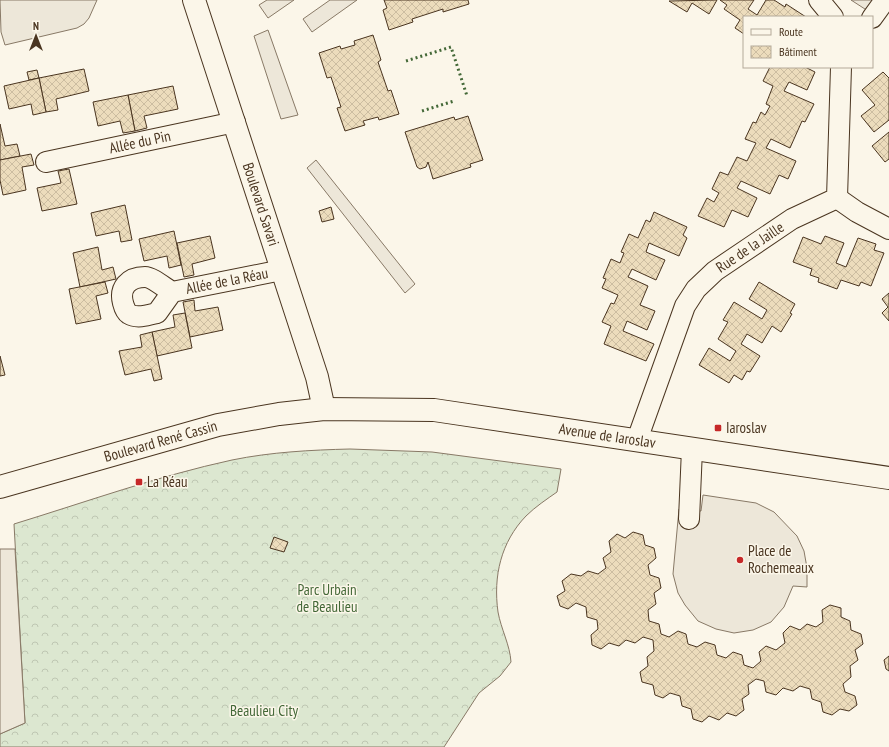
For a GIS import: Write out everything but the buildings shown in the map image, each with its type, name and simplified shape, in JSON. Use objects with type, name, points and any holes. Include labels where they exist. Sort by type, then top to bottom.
[{"type":"street","name":"Boulevard Savari","points":[[194,0],[317,377],[324,409]]},
{"type":"street","points":[[819,0],[832,16]]},
{"type":"street","points":[[873,17],[885,0]]},
{"type":"street","points":[[841,68],[837,198],[857,212],[889,229]]},
{"type":"street","name":"Allée du Pin","points":[[46,162],[235,122]]},
{"type":"street","name":"Rue de la Jaille","points":[[637,440],[685,306],[696,288],[715,271],[792,219],[837,198]]},
{"type":"street","name":"Allée de la Réau","points":[[172,292],[282,270]]},
{"type":"street","name":"Avenue de Iaroslav","points":[[324,409],[434,410],[889,478]]},
{"type":"street","name":"Boulevard René Cassin","points":[[0,487],[218,425],[279,414],[324,409]]},
{"type":"street","points":[[689,519],[692,449]]},
{"type":"green space","name":"Parc Urbain de Beaulieu","points":[[350,449],[432,452],[561,469],[557,492],[533,509],[517,526],[510,537],[501,560],[497,585],[498,612],[509,649],[511,662],[500,676],[479,693],[444,747],[0,747],[0,734],[25,723],[14,524],[149,481],[204,466],[261,455]]},
{"type":"shaded area","points":[[0,0],[97,0],[89,18],[84,24],[77,28],[5,45],[1,32]]},
{"type":"shaded area","points":[[267,0],[294,0],[268,18],[259,5]]},
{"type":"shaded area","points":[[330,0],[357,0],[312,32],[303,19]]},
{"type":"shaded area","points":[[851,0],[875,0],[868,11]]},
{"type":"shaded area","points":[[268,30],[298,115],[281,119],[254,36]]},
{"type":"shaded area","points":[[316,160],[415,284],[405,293],[307,168]]},
{"type":"shaded area","name":"Place de Rochemeaux","points":[[703,495],[756,503],[774,512],[797,536],[804,551],[807,568],[807,587],[793,586],[784,607],[771,622],[753,630],[734,633],[716,629],[698,621],[685,605],[678,593],[673,574],[679,509],[701,511]]},
{"type":"shaded area","points":[[0,549],[15,549],[25,723],[0,734]]},
{"type":"hedge","points":[[406,61],[451,47],[467,96]]},
{"type":"hedge","points":[[422,111],[454,101]]},
{"type":"place","name":"Iaroslav","points":[[718,428]]},
{"type":"place","name":"La Réau","points":[[139,482]]},
{"type":"place","name":"Place de Rochemeaux","points":[[740,560]]},
{"type":"park label","name":"Beaulieu City","points":[[264,711]]}]
